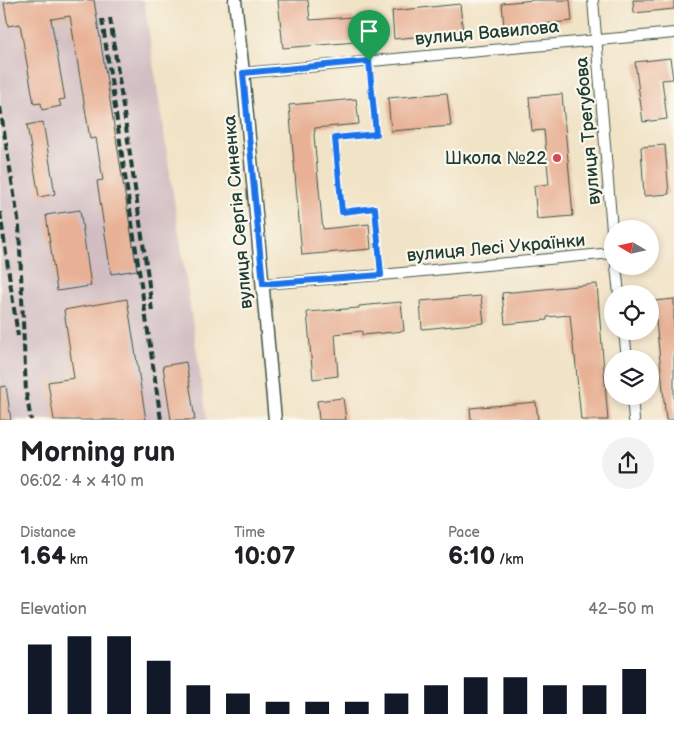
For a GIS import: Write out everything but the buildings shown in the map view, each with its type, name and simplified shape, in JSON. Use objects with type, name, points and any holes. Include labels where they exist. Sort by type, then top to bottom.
[{"type":"street","name":"вулиця Сергія Синенка","points":[[235,0],[275,420]]},
{"type":"street","name":"вулиця Трегубова","points":[[593,0],[611,220]]},
{"type":"street","name":"вулиця Вавилова","points":[[243,73],[674,33]]},
{"type":"street","name":"вулиця Лесі Українки","points":[[263,284],[604,254]]},
{"type":"street","points":[[633,405],[634,420]]},
{"type":"lane","points":[[369,61],[376,134],[335,138],[342,212],[375,208],[381,275]]},
{"type":"shaded area","points":[[0,0],[144,0],[207,420],[0,420]]},
{"type":"railway","points":[[110,18],[152,312]]},
{"type":"railway","points":[[102,19],[161,420]]},
{"type":"railway","points":[[0,107],[19,225],[26,393],[31,420]]},
{"type":"railway","points":[[0,212],[18,336]]},
{"type":"place","name":"Школа №22","points":[[557,158]]},
{"type":"route","points":[[369,61],[376,134],[335,138],[342,212],[375,208],[381,275],[263,284],[243,73],[369,61]]}]
